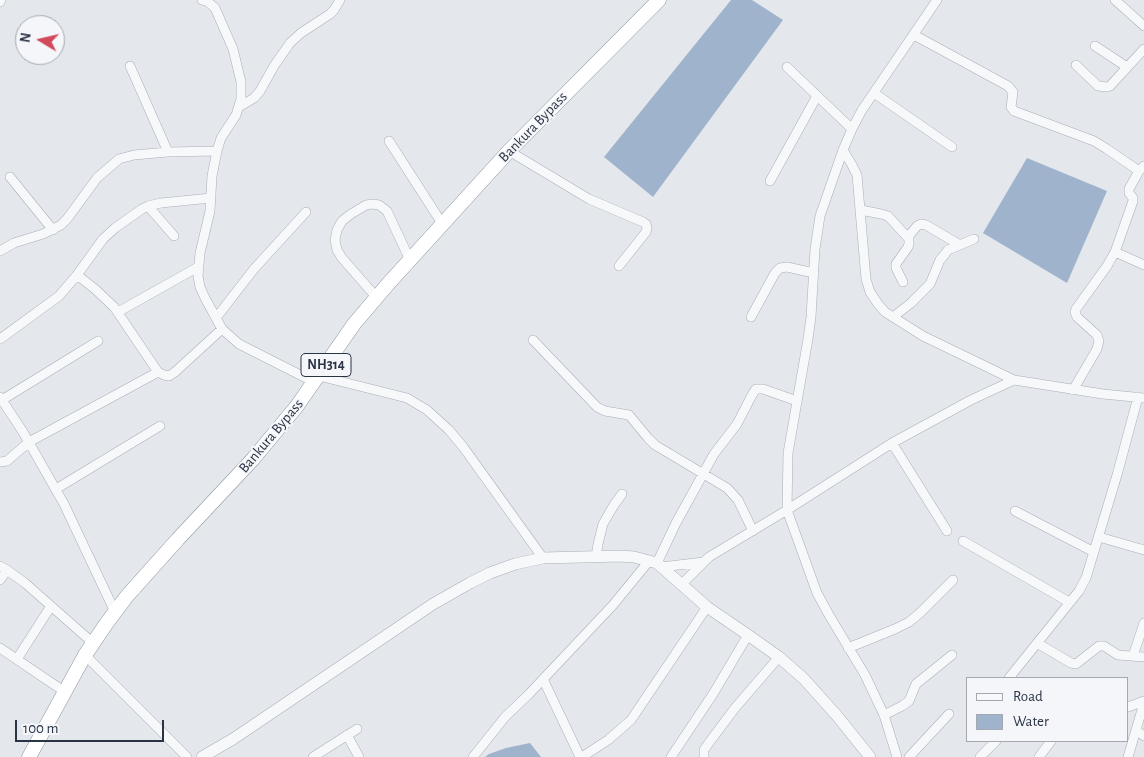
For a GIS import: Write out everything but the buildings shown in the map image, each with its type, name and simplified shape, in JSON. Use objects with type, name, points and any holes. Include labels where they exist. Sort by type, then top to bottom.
[{"type":"highway","name":"Bankura Bypass","points":[[29,757],[89,649],[127,596],[254,459],[297,406],[354,324],[410,260],[509,151],[659,0]]},
{"type":"street","points":[[202,0],[207,1],[215,8],[233,49],[241,82],[240,107],[232,124],[221,138],[217,151],[212,176],[210,211],[198,266],[200,287],[222,329],[239,344],[316,379],[407,398],[428,410],[464,448],[543,558]]},
{"type":"street","points":[[240,107],[254,98],[260,91],[290,43],[300,33],[330,14],[340,0]]},
{"type":"street","points":[[897,757],[884,715],[865,676],[817,593],[787,510],[788,453],[809,331],[815,249],[820,216],[842,150],[862,110],[936,0]]},
{"type":"street","points":[[1115,0],[1144,26]]},
{"type":"street","points":[[914,34],[1008,86],[1012,92],[1011,107],[1014,111],[1094,141],[1142,169],[1129,189],[1133,201],[1115,252],[1076,308],[1077,317],[1097,335],[1099,345],[1072,390]]},
{"type":"street","points":[[1095,46],[1127,67]]},
{"type":"street","points":[[1076,65],[1098,86],[1104,88],[1110,86],[1144,49]]},
{"type":"street","points":[[130,66],[168,152]]},
{"type":"street","points":[[787,67],[852,129]]},
{"type":"street","points":[[874,93],[952,147]]},
{"type":"street","points":[[770,181],[817,96]]},
{"type":"street","points":[[389,142],[442,225]]},
{"type":"street","points":[[842,150],[857,175],[866,279],[870,292],[885,312],[923,336],[1014,380],[1072,390],[1141,397],[1086,578],[1079,591],[1010,677]]},
{"type":"street","points":[[0,250],[14,243],[53,230],[67,220],[96,178],[119,159],[134,155],[168,152],[217,151]]},
{"type":"street","points":[[509,151],[589,199],[646,224],[646,232],[619,266]]},
{"type":"street","points":[[10,177],[53,230]]},
{"type":"street","points":[[0,339],[60,296],[104,239],[115,228],[142,209],[161,203],[211,198]]},
{"type":"street","points":[[377,298],[337,250],[337,230],[342,221],[366,205],[380,205],[387,211],[410,260]]},
{"type":"street","points":[[148,206],[174,236]]},
{"type":"street","points":[[861,210],[888,216],[908,237],[910,241],[908,247],[896,264],[903,282]]},
{"type":"street","points":[[216,318],[254,269],[306,212]]},
{"type":"street","points":[[908,237],[921,224],[960,245]]},
{"type":"street","points":[[893,317],[924,291],[934,278],[942,257],[948,250],[974,239]]},
{"type":"street","points":[[1115,252],[1144,265]]},
{"type":"street","points":[[118,312],[198,266]]},
{"type":"street","points":[[751,316],[775,273],[780,268],[787,267],[814,273]]},
{"type":"street","points":[[77,276],[95,289],[114,307],[158,372],[164,376],[169,376],[174,372],[222,329]]},
{"type":"street","points":[[533,340],[597,407],[604,411],[629,415],[655,445],[727,488],[738,500],[753,531]]},
{"type":"street","points":[[98,341],[1,399],[56,489],[115,612]]},
{"type":"street","points":[[0,462],[7,461],[29,442],[158,372]]},
{"type":"street","points":[[682,584],[709,557],[892,443],[971,400],[1014,380]]},
{"type":"street","points":[[473,757],[505,717],[613,605],[656,564],[703,474],[718,448],[737,424],[756,390],[763,389],[797,401]]},
{"type":"street","points":[[56,489],[160,426]]},
{"type":"street","points":[[892,443],[947,531]]},
{"type":"street","points":[[596,556],[603,524],[622,494]]},
{"type":"street","points":[[1015,511],[1094,552]]},
{"type":"street","points":[[1099,537],[1144,550]]},
{"type":"street","points":[[963,541],[1069,602]]},
{"type":"street","points":[[209,755],[451,593],[490,573],[515,564],[543,558],[596,556],[634,557],[656,564],[707,607],[748,634],[804,679],[870,757]]},
{"type":"street","points":[[656,564],[704,562]]},
{"type":"street","points":[[0,580],[4,568],[25,583],[51,606],[187,757]]},
{"type":"street","points":[[848,648],[908,622],[920,613],[953,580]]},
{"type":"street","points":[[16,659],[51,606]]},
{"type":"street","points":[[543,679],[581,757],[608,740],[631,720],[707,607]]},
{"type":"street","points":[[1133,656],[1144,623]]},
{"type":"street","points":[[671,757],[713,694],[748,634]]},
{"type":"street","points":[[1036,643],[1076,664],[1099,646],[1104,646],[1118,655],[1144,657]]},
{"type":"street","points":[[0,648],[65,692]]},
{"type":"street","points":[[884,715],[908,701],[916,684],[952,655]]},
{"type":"street","points":[[704,757],[704,750],[735,708],[779,658]]},
{"type":"street","points":[[1129,707],[1144,702]]},
{"type":"street","points":[[1128,757],[1144,702]]},
{"type":"street","points":[[909,757],[948,714]]},
{"type":"street","points":[[313,757],[357,730]]},
{"type":"street","points":[[1136,730],[1144,736]]},
{"type":"street","points":[[347,735],[359,757]]},
{"type":"street","points":[[980,757],[995,742]]},
{"type":"street","points":[[1039,757],[1047,742]]},
{"type":"water","points":[[731,0],[752,0],[783,20],[653,197],[604,157]]},
{"type":"water","points":[[1027,158],[1107,191],[1067,283],[983,233]]},
{"type":"water","points":[[530,743],[541,757],[485,757],[506,748]]}]
